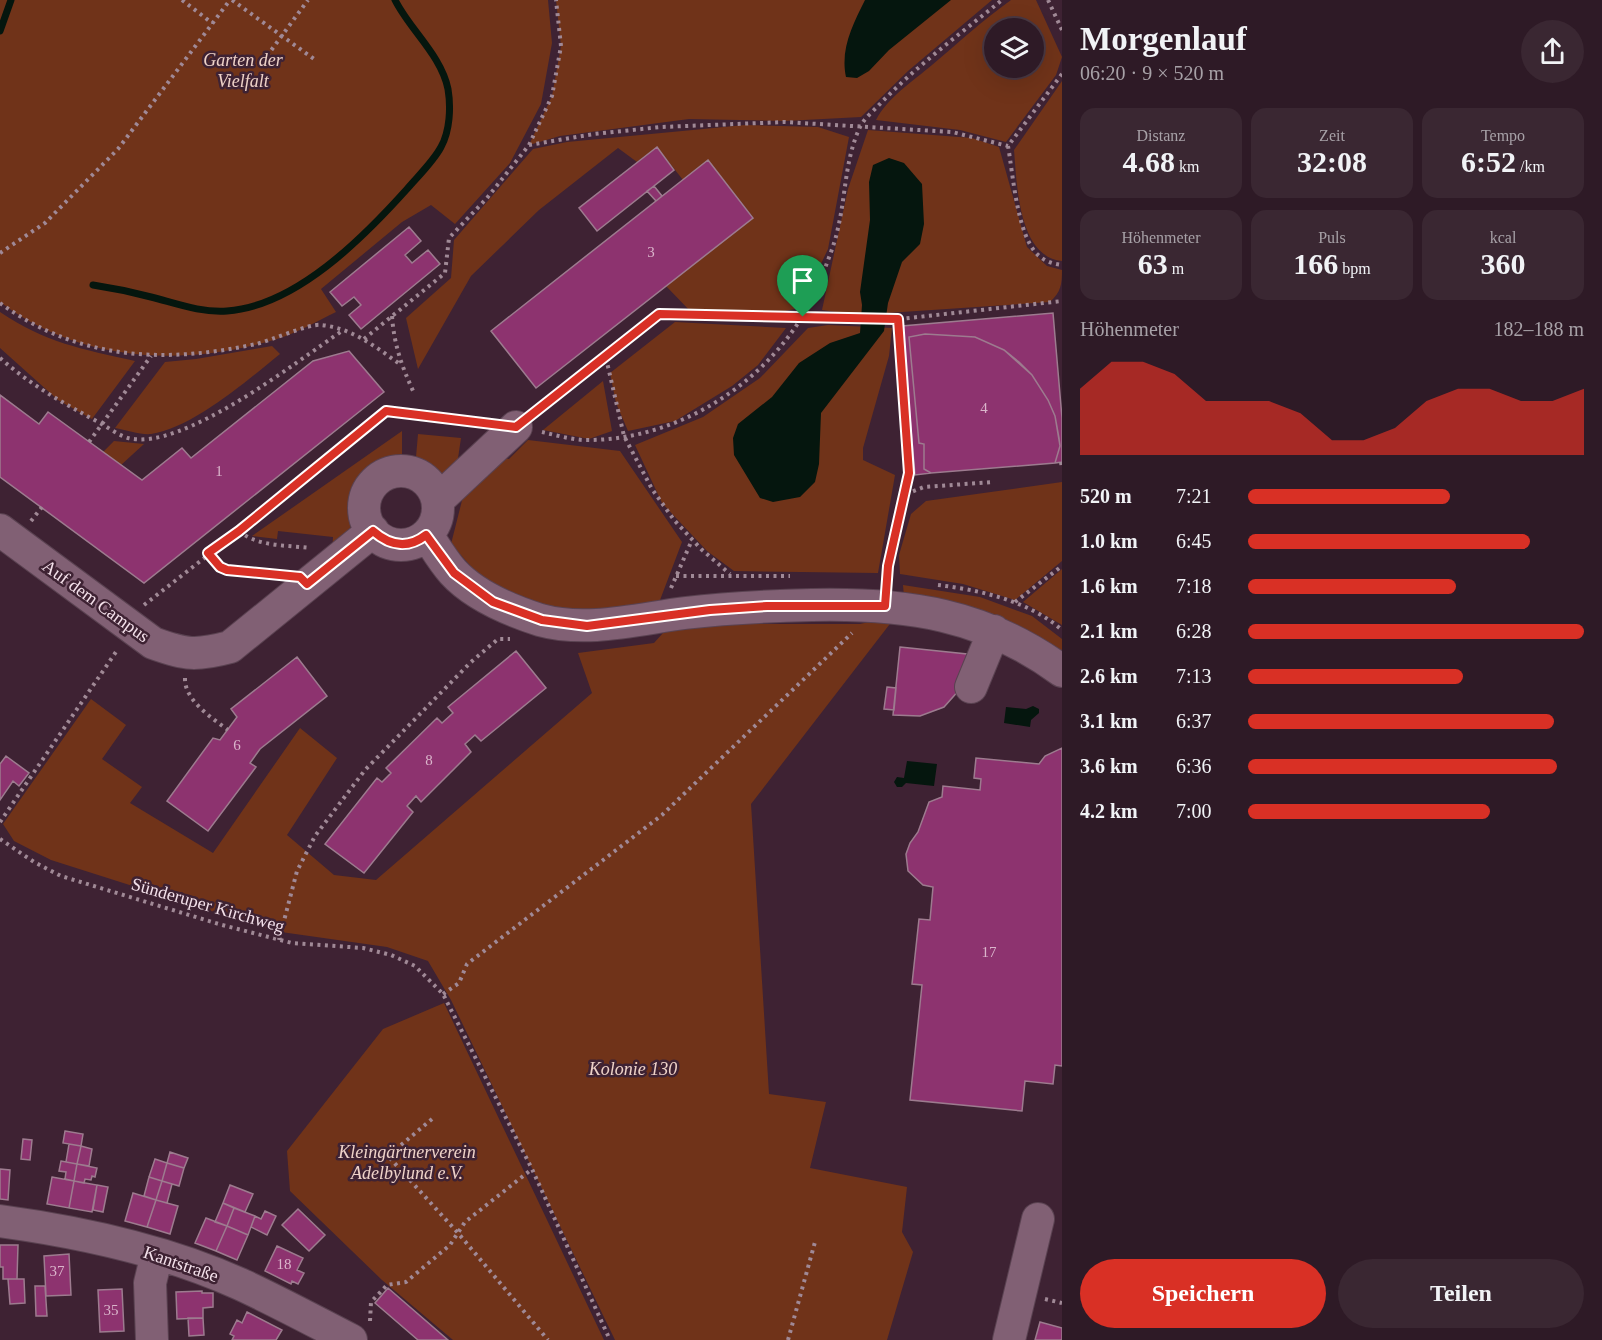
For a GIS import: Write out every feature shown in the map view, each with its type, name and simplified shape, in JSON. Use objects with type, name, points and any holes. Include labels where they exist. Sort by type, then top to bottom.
[{"type":"street","points":[[438,500],[516,427]]},
{"type":"street","points":[[404,471],[417,474],[427,481],[438,500],[438,512],[434,525],[426,535],[408,544],[395,544],[383,540],[373,531],[365,517],[364,504],[368,492],[375,481],[392,472],[404,471]]},
{"type":"street","name":"Auf dem Campus","points":[[17,524],[137,617],[153,643],[178,652],[203,654],[230,646],[373,531]]},
{"type":"street","points":[[426,535],[454,573],[493,602],[542,620],[587,626],[660,616],[767,606],[885,606],[944,615],[994,631],[1031,648],[1062,671]]},
{"type":"street","points":[[971,687],[994,631]]},
{"type":"street","points":[[1009,1340],[1038,1219]]},
{"type":"street","name":"Kantstraße","points":[[0,1221],[101,1239],[157,1254],[239,1284],[360,1335]]},
{"type":"street","points":[[152,1340],[150,1283],[157,1254]]},
{"type":"path","points":[[182,0],[213,23]]},
{"type":"path","points":[[0,253],[45,223],[118,149],[231,0],[314,60]]},
{"type":"path","points":[[267,56],[308,0]]},
{"type":"path","points":[[364,339],[446,273],[449,238],[487,198],[529,145],[552,96],[561,46],[556,0]]},
{"type":"path","points":[[0,822],[137,617],[208,553],[239,531],[386,411],[516,427],[582,440],[624,436],[664,426],[701,410],[750,379],[781,347],[803,317],[823,274],[838,228],[844,177],[861,125],[892,91],[1002,0]]},
{"type":"path","points":[[1048,0],[1062,30]]},
{"type":"path","points":[[1062,74],[1008,146],[1026,235],[1035,252],[1053,264],[1062,265]]},
{"type":"path","points":[[529,145],[594,134],[661,127],[785,122],[952,132],[1008,146]]},
{"type":"path","points":[[516,427],[659,314],[891,320],[1062,301]]},
{"type":"path","points":[[0,303],[25,321],[57,337],[102,350],[151,355],[221,352],[271,341],[318,324],[343,330],[364,339],[401,365]]},
{"type":"path","points":[[393,316],[394,340],[401,365],[414,393]]},
{"type":"path","points":[[885,606],[888,566],[909,473],[898,319]]},
{"type":"path","points":[[0,358],[51,397],[129,438],[141,439],[182,431],[203,422],[306,357],[343,330]]},
{"type":"path","points":[[89,442],[151,355]]},
{"type":"path","points":[[606,357],[624,436],[652,489],[674,520],[692,540],[731,575]]},
{"type":"path","points":[[1061,462],[1062,469]]},
{"type":"path","points":[[905,494],[924,487],[993,482]]},
{"type":"path","points":[[239,531],[247,538],[262,542],[334,550],[341,557]]},
{"type":"path","points":[[660,616],[692,540]]},
{"type":"path","points":[[208,553],[220,567],[227,570],[300,577],[307,584]]},
{"type":"path","points":[[1015,603],[1062,566]]},
{"type":"path","points":[[443,994],[459,983],[467,964],[662,815],[853,632]]},
{"type":"path","points":[[279,940],[297,871],[315,837],[365,770],[471,662],[498,639],[516,639]]},
{"type":"path","points":[[186,653],[184,682],[188,692],[203,710],[228,730]]},
{"type":"path","name":"Sünderuper Kirchweg","points":[[0,839],[34,862],[62,876],[230,928],[279,940],[363,948],[391,955],[415,966],[443,994],[532,1169],[610,1340]]},
{"type":"path","points":[[432,1119],[388,1156],[458,1233],[548,1340]]},
{"type":"path","points":[[360,1335],[371,1302],[387,1285],[406,1282],[450,1245],[465,1222],[532,1169]]},
{"type":"path","points":[[788,1340],[815,1242]]},
{"type":"green space","name":"Garten der Vielfalt","points":[[0,0],[548,0],[552,43],[541,104],[510,163],[455,224],[431,205],[402,222],[321,289],[336,312],[292,334],[241,348],[205,354],[169,356],[134,354],[98,348],[64,337],[31,322],[0,302]]},
{"type":"green space","points":[[556,0],[992,0],[908,71],[861,117],[785,121],[689,119],[560,136],[529,145],[552,96],[561,46]]},
{"type":"green space","points":[[1011,0],[1036,0],[1062,57],[1056,75],[1006,142],[960,130],[876,120],[901,90],[984,22],[984,78],[1044,78],[1044,18],[988,18]]},
{"type":"green space","points":[[1062,81],[1062,261],[1047,256],[1036,247],[1028,233],[1019,199],[1014,150]]},
{"type":"green space","points":[[745,125],[818,127],[849,137],[828,249],[800,308],[780,312],[693,314],[666,286],[753,217],[708,161],[683,180],[657,147],[637,162],[618,148],[539,210],[471,276],[418,369],[406,318],[451,278],[454,240],[533,149],[567,142]]},
{"type":"green space","points":[[868,130],[972,138],[999,147],[1027,247],[1047,266],[1062,270],[1062,280],[1057,295],[1050,302],[857,315],[822,310],[848,189]]},
{"type":"green space","points":[[0,312],[33,331],[65,344],[135,361],[92,419],[58,400],[0,348]]},
{"type":"green space","points":[[675,322],[786,328],[758,365],[732,386],[675,421],[628,431],[616,403],[610,373]]},
{"type":"green space","points":[[828,325],[892,328],[889,356],[863,448],[863,460],[895,475],[878,573],[734,571],[707,551],[662,503],[635,445],[703,417],[760,378],[808,328]]},
{"type":"green space","points":[[272,346],[280,354],[219,402],[184,423],[151,434],[115,428],[165,362]]},
{"type":"green space","points":[[603,381],[612,431],[589,439],[543,430]]},
{"type":"green space","points":[[402,431],[402,455],[380,462],[367,470],[360,478],[353,498],[350,529],[345,541],[332,552],[333,537],[278,531],[277,539],[252,536]]},
{"type":"green space","points":[[418,434],[461,438],[457,465],[442,476],[416,457]]},
{"type":"green space","points":[[528,440],[620,451],[682,542],[657,608],[572,615],[492,590],[451,544],[474,453],[509,459]]},
{"type":"green space","points":[[114,441],[144,444],[121,465],[103,452]]},
{"type":"green space","points":[[1062,482],[1062,561],[1015,600],[963,584],[900,574],[899,555],[911,514],[926,501]]},
{"type":"green space","points":[[1062,569],[1062,625],[1023,602]]},
{"type":"green space","points":[[903,585],[980,597],[1032,616],[1062,639],[1062,662],[904,597]]},
{"type":"green space","name":"Kolonie 130","points":[[896,616],[751,804],[769,1094],[826,1102],[810,1168],[907,1187],[902,1232],[913,1252],[887,1340],[615,1340],[451,1000],[428,961],[387,947],[274,931],[51,860],[14,841],[3,824],[91,699],[126,725],[102,759],[142,787],[130,803],[213,853],[300,728],[337,758],[287,835],[334,875],[376,880],[592,693],[578,653],[654,643],[671,624],[860,624]]},
{"type":"green space","name":"Kleingärtnerverein Adelbylund e.V.","points":[[444,1003],[604,1340],[453,1340],[382,1280],[290,1191],[287,1151],[383,1029]]},
{"type":"shaded area","points":[[865,0],[951,0],[889,50],[869,71],[857,78],[846,77],[846,47]]},
{"type":"shaded area","points":[[889,158],[904,163],[922,184],[924,224],[920,244],[902,262],[888,303],[884,331],[821,413],[819,464],[815,482],[800,497],[773,502],[760,498],[734,455],[733,438],[738,424],[772,397],[799,363],[830,343],[860,333],[862,305],[860,292],[870,220],[869,182],[873,165]]},
{"type":"shaded area","points":[[1033,706],[1039,709],[1039,713],[1031,720],[1030,727],[1004,723],[1006,707],[1026,709]]},
{"type":"shaded area","points":[[907,761],[937,764],[934,786],[906,783],[902,787],[897,787],[894,782],[897,777],[904,778]]},
{"type":"building","points":[[657,147],[674,170],[597,231],[579,208]]},
{"type":"building","points":[[708,160],[753,218],[536,388],[491,331]]},
{"type":"building","points":[[654,186],[662,196],[656,201],[647,191]]},
{"type":"building","points":[[409,227],[421,241],[405,255],[412,263],[428,250],[440,264],[361,329],[349,315],[361,305],[354,297],[342,306],[330,292]]},
{"type":"building","points":[[1053,313],[1062,418],[1062,462],[1055,463],[1060,446],[1055,416],[1032,375],[1019,362],[1004,350],[975,337],[925,334],[909,337],[919,443],[924,444],[924,469],[931,473],[915,475],[902,326]]},
{"type":"building","points":[[925,334],[975,337],[1004,350],[1032,375],[1055,416],[1060,446],[1055,463],[931,473],[924,469],[924,444],[919,443],[909,337]]},
{"type":"building","points":[[349,351],[384,392],[144,583],[0,477],[0,395],[39,424],[48,412],[142,480],[182,448],[191,458],[313,361]]},
{"type":"building","points":[[900,647],[967,654],[965,678],[960,689],[944,707],[920,716],[893,715]]},
{"type":"building","points":[[516,651],[546,688],[481,741],[475,735],[465,744],[471,752],[421,802],[416,796],[407,806],[413,812],[364,873],[325,844],[377,778],[382,782],[391,773],[386,768],[437,718],[442,723],[453,713],[448,707]]},
{"type":"building","points":[[297,657],[327,696],[260,749],[250,763],[256,767],[208,831],[167,801],[213,738],[220,740],[237,717],[231,709]]},
{"type":"building","points":[[887,687],[896,688],[894,710],[884,709]]},
{"type":"building","points":[[1062,748],[1062,1066],[1055,1065],[1053,1084],[1025,1081],[1022,1111],[910,1100],[922,985],[912,984],[919,919],[930,920],[933,887],[923,885],[908,871],[906,854],[910,843],[918,832],[929,802],[942,797],[943,786],[980,790],[981,779],[974,778],[976,758],[1039,764],[1045,756]]},
{"type":"building","points":[[6,756],[29,773],[19,786],[13,781],[0,800],[0,764]]},
{"type":"building","points":[[65,1131],[83,1134],[81,1146],[63,1143]]},
{"type":"building","points":[[23,1139],[32,1140],[30,1160],[21,1159]]},
{"type":"building","points":[[69,1144],[81,1146],[77,1164],[66,1162]]},
{"type":"building","points":[[81,1146],[92,1149],[89,1166],[77,1164]]},
{"type":"building","points":[[170,1152],[188,1158],[184,1168],[167,1163]]},
{"type":"building","points":[[155,1159],[167,1163],[162,1181],[149,1177]]},
{"type":"building","points":[[61,1161],[77,1164],[74,1181],[65,1179],[66,1172],[59,1171]]},
{"type":"building","points":[[167,1163],[184,1168],[179,1186],[162,1181]]},
{"type":"building","points":[[77,1164],[97,1168],[95,1177],[92,1176],[91,1180],[85,1179],[84,1183],[74,1181]]},
{"type":"building","points":[[0,1169],[10,1170],[8,1200],[0,1199]]},
{"type":"building","points":[[52,1177],[74,1181],[69,1208],[47,1204]]},
{"type":"building","points":[[149,1177],[162,1181],[156,1200],[144,1196]]},
{"type":"building","points":[[74,1181],[97,1185],[92,1212],[69,1208]]},
{"type":"building","points":[[162,1181],[172,1184],[167,1203],[156,1200]]},
{"type":"building","points":[[97,1185],[108,1187],[103,1212],[93,1210]]},
{"type":"building","points":[[230,1185],[253,1194],[245,1212],[223,1203]]},
{"type":"building","points":[[133,1193],[156,1200],[147,1227],[125,1221]]},
{"type":"building","points":[[156,1200],[178,1206],[170,1234],[147,1227]]},
{"type":"building","points":[[223,1203],[234,1208],[227,1226],[215,1222]]},
{"type":"building","points":[[234,1208],[255,1216],[248,1235],[227,1226]]},
{"type":"building","points":[[298,1209],[325,1235],[309,1251],[282,1225]]},
{"type":"building","points":[[265,1211],[276,1216],[267,1235],[251,1227],[255,1216],[261,1219]]},
{"type":"building","points":[[206,1218],[227,1226],[216,1251],[195,1243]]},
{"type":"building","points":[[227,1226],[248,1235],[237,1260],[216,1251]]},
{"type":"building","points":[[0,1245],[18,1245],[17,1279],[3,1279],[3,1267],[0,1267]]},
{"type":"building","points":[[277,1246],[303,1258],[297,1270],[304,1273],[298,1284],[292,1281],[291,1284],[265,1271]]},
{"type":"building","points":[[69,1254],[71,1295],[46,1296],[44,1256]]},
{"type":"building","points":[[8,1279],[24,1279],[25,1303],[10,1304]]},
{"type":"building","points":[[35,1286],[45,1286],[47,1316],[36,1316]]},
{"type":"building","points":[[388,1288],[448,1340],[418,1340],[375,1303]]},
{"type":"building","points":[[122,1289],[124,1331],[100,1332],[98,1290]]},
{"type":"building","points":[[202,1291],[202,1293],[213,1293],[213,1307],[203,1308],[203,1318],[177,1319],[176,1292]]},
{"type":"building","points":[[247,1312],[282,1330],[276,1340],[232,1340],[234,1336],[230,1334],[237,1320],[242,1323]]},
{"type":"building","points":[[188,1318],[203,1318],[204,1335],[189,1336]]},
{"type":"building","points":[[1040,1322],[1062,1328],[1062,1340],[1035,1340]]},
{"type":"waterway","points":[[0,31],[11,0]]},
{"type":"waterway","points":[[93,285],[188,307],[227,311],[253,306],[278,297],[303,283],[349,248],[434,158],[444,141],[449,119],[448,89],[439,65],[395,0]]},
{"type":"route","points":[[659,314],[803,317],[856,320],[898,319],[909,473],[888,566],[885,606],[767,606],[710,610],[587,626],[542,620],[493,602],[454,573],[426,535],[408,544],[395,544],[383,540],[373,531],[307,584],[300,577],[227,570],[220,567],[208,553],[239,531],[386,411],[516,427],[659,314]]}]
